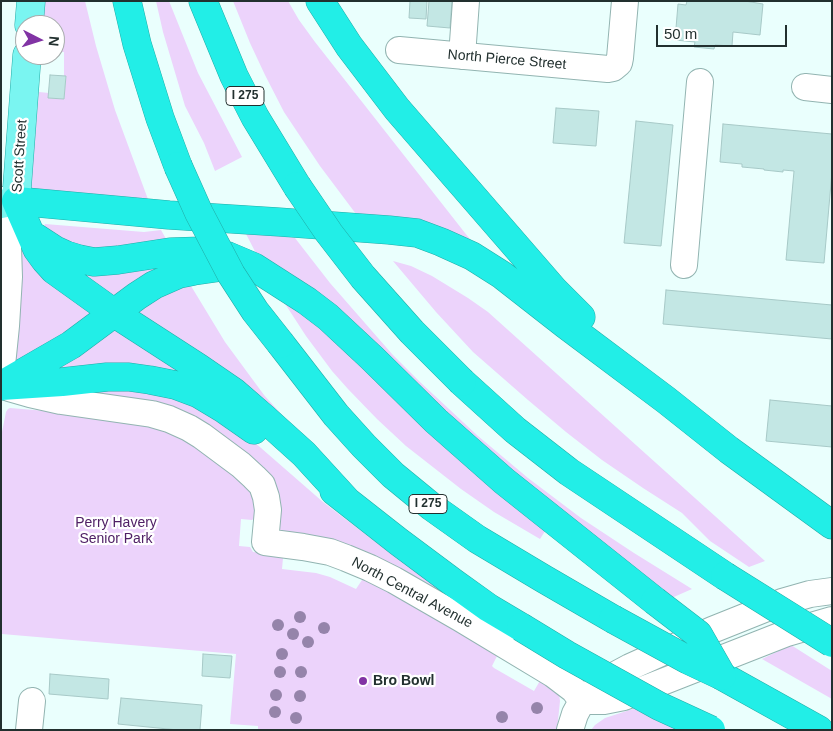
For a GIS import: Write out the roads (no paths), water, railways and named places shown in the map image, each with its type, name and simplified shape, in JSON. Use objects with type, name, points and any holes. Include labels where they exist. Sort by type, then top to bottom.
[{"type":"highway","name":"I 275","points":[[127,1],[137,44],[160,118],[178,166],[199,213],[231,274],[255,311],[336,415],[364,446],[394,475],[432,507],[484,544],[613,619],[688,660],[722,676],[819,730]]},
{"type":"highway","name":"I 275","points":[[203,1],[234,76],[255,117],[296,186],[328,233],[363,277],[412,332],[462,382],[515,430],[569,472],[725,576],[832,643]]},
{"type":"highway","points":[[320,1],[349,46],[397,109],[541,276],[666,400]]},
{"type":"highway","points":[[6,202],[169,216],[280,222],[417,233],[441,242],[472,256],[502,275],[729,450],[826,521]]},
{"type":"highway","points":[[6,202],[30,234],[37,249],[54,270],[114,313],[234,392],[304,454],[347,501]]},
{"type":"highway","points":[[30,234],[60,252],[94,262],[170,252],[202,251],[228,256],[254,267],[301,297],[328,317],[436,421],[504,482],[698,634],[722,676]]},
{"type":"highway","points":[[1,386],[71,345],[154,285],[179,274],[222,268],[266,275]]},
{"type":"highway","points":[[1,386],[107,377],[129,377],[175,385],[199,394],[224,409],[399,542],[490,608],[567,655],[659,706],[711,730]]},
{"type":"main road","points":[[30,15],[31,1]]},
{"type":"main road","name":"Scott Street","points":[[6,202],[26,65]]},
{"type":"street","points":[[462,56],[466,1]]},
{"type":"street","name":"North Pierce Street","points":[[399,50],[608,69],[615,67],[619,63],[625,1]]},
{"type":"street","points":[[684,265],[700,82]]},
{"type":"street","points":[[805,88],[832,90]]},
{"type":"street","name":"Scott Street","points":[[1,375],[6,334],[9,277],[9,222],[6,202]]},
{"type":"street","name":"North Central Avenue","points":[[1,386],[61,400],[152,414],[189,428],[241,465],[262,485],[268,510],[265,542],[330,552],[394,580],[553,674],[574,690],[582,701]]},
{"type":"street","points":[[570,730],[582,701],[604,681],[630,667],[782,602],[810,594],[832,591]]},
{"type":"street","points":[[582,701],[604,701],[624,697],[787,632],[832,620]]},
{"type":"street","points":[[563,681],[604,681]]},
{"type":"street","points":[[29,730],[32,701]]},
{"type":"place","name":"Bro Bowl","points":[[363,681]]},
{"type":"park label","name":"Perry Havery Senior Park","points":[[116,532]]}]
